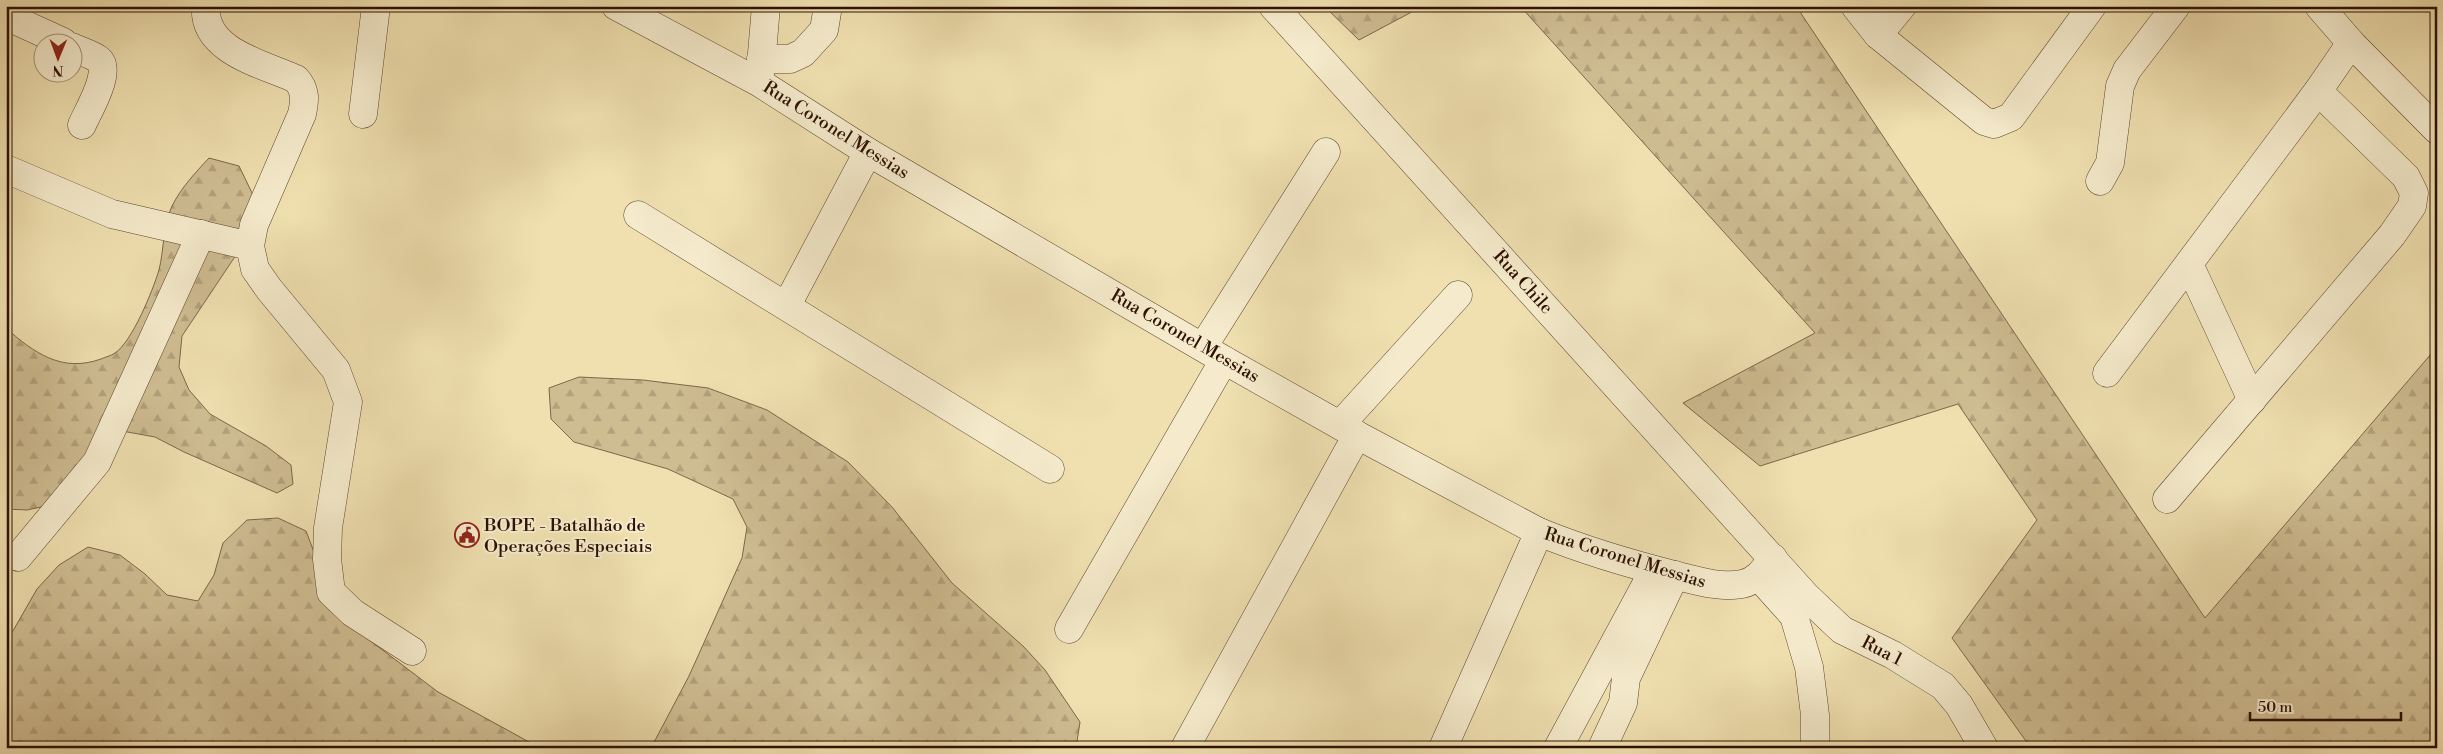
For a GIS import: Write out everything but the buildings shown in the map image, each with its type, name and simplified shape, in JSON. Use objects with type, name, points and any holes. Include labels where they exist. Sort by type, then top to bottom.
[{"type":"street","points":[[206,6],[208,28],[217,41],[230,50],[296,78],[303,87],[305,100],[302,114],[254,225],[250,246],[255,269],[269,289],[336,370],[348,402],[328,528],[327,559],[331,592],[353,613],[412,651]]},
{"type":"street","points":[[363,114],[376,6]]},
{"type":"street","name":"Rua Coronel Messias","points":[[616,6],[760,71],[868,152],[1214,354],[1348,430],[1538,532],[1565,543],[1716,585],[1742,584],[1766,568]]},
{"type":"street","points":[[766,6],[760,71],[803,53],[824,30],[828,6]]},
{"type":"street","name":"Rua Chile","points":[[1273,6],[1766,568]]},
{"type":"street","points":[[1855,6],[1878,35],[1984,121],[1994,124],[2011,117],[2092,6]]},
{"type":"street","points":[[1878,35],[1902,6]]},
{"type":"street","points":[[2100,181],[2110,163],[2120,86],[2127,70],[2176,6]]},
{"type":"street","points":[[2319,6],[2351,43],[2437,130]]},
{"type":"street","points":[[6,16],[41,32]]},
{"type":"street","points":[[2107,373],[2318,91],[2351,43]]},
{"type":"street","points":[[82,51],[99,59],[103,66],[103,76],[82,125]]},
{"type":"street","points":[[2168,499],[2392,236],[2412,206],[2414,193],[2406,177],[2318,91]]},
{"type":"street","points":[[788,305],[868,152]]},
{"type":"street","points":[[1069,629],[1214,354],[1326,152]]},
{"type":"street","points":[[6,170],[112,214],[250,246]]},
{"type":"street","points":[[638,214],[788,305],[1050,469]]},
{"type":"street","points":[[18,557],[97,462],[201,234]]},
{"type":"street","points":[[2189,264],[2252,400]]},
{"type":"street","points":[[1185,748],[1348,430],[1458,295]]},
{"type":"street","points":[[1443,748],[1538,532]]},
{"type":"street","points":[[1766,568],[1794,616],[1809,667],[1815,716],[1815,748]]},
{"type":"street","name":"Rua 1","points":[[1766,568],[1806,596],[1842,630],[1893,655],[1944,686],[1959,705],[1984,748]]},
{"type":"street","points":[[1558,748],[1664,572]]},
{"type":"street","points":[[1602,748],[1623,703],[1626,678],[1664,572]]},
{"type":"green space","points":[[1324,6],[1423,6],[1359,40]]},
{"type":"green space","points":[[1520,6],[1796,6],[2205,618],[2437,347],[2437,748],[2031,748],[1952,638],[2037,520],[1958,404],[1760,466],[1683,403],[1815,333]]},
{"type":"green space","points":[[209,158],[239,166],[253,195],[236,255],[182,336],[179,367],[189,390],[210,414],[266,446],[291,465],[293,484],[277,493],[184,452],[155,437],[122,431],[60,503],[27,510],[6,509],[6,328],[38,352],[61,362],[87,363],[115,353],[122,347],[135,327],[152,290],[161,262],[165,229],[172,206],[184,187]]},
{"type":"green space","points":[[579,377],[643,380],[708,388],[767,410],[848,462],[892,507],[952,583],[1023,646],[1045,670],[1080,722],[1076,748],[651,748],[689,676],[742,558],[747,527],[733,499],[668,469],[574,442],[551,419],[549,388]]},
{"type":"green space","points":[[278,518],[306,531],[317,560],[364,636],[438,692],[540,748],[6,748],[6,643],[37,589],[59,565],[88,547],[120,555],[145,574],[167,595],[198,601],[214,575],[223,543],[247,520]]},
{"type":"place","name":"BOPE - Batalhão de Operações Especiais","points":[[467,535]]}]
